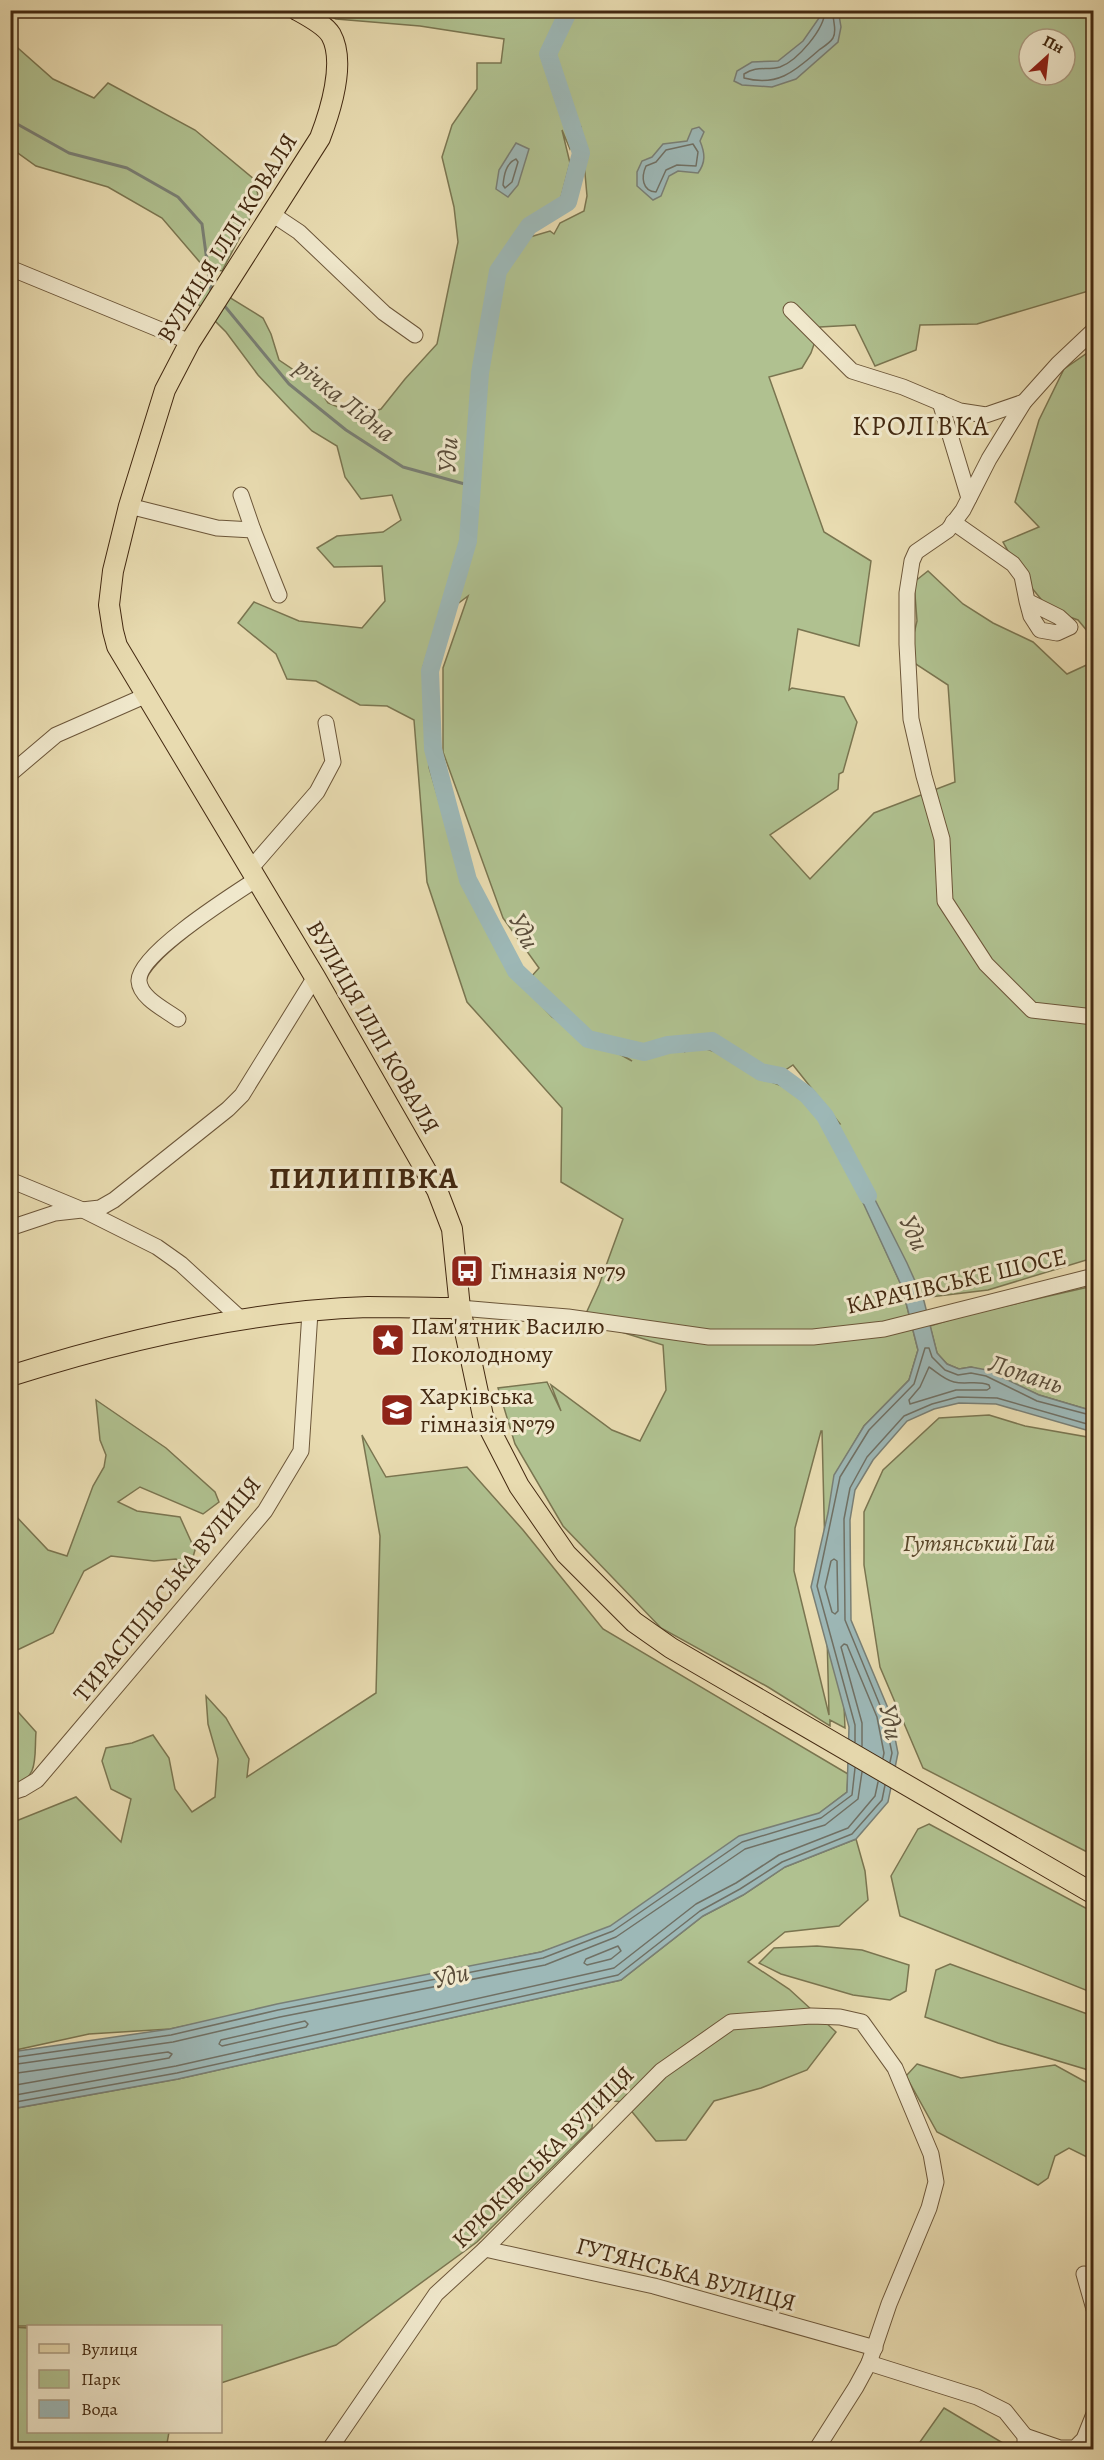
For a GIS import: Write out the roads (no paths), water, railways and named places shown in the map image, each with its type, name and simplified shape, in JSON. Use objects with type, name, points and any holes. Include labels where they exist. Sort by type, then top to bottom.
[{"type":"main road","name":"ВУЛИЦЯ ІЛЛІ КОВАЛЯ","points":[[297,10],[310,16],[331,34],[337,54],[332,106],[320,138],[190,342],[165,390],[129,506],[112,581],[110,617],[117,646],[254,873],[437,1190],[452,1229],[460,1308],[483,1416],[519,1486],[566,1554],[607,1598],[643,1628],[706,1670],[916,1789],[1094,1894]]},
{"type":"main road","name":"КАРАЧІВСЬКЕ ШОСЕ","points":[[10,1376],[72,1356],[151,1336],[242,1320],[367,1308],[460,1308]]},
{"type":"street","points":[[272,213],[299,232],[384,313],[415,335]]},
{"type":"street","points":[[10,268],[190,342]]},
{"type":"street","points":[[791,310],[852,371],[960,411],[986,415],[1024,402]]},
{"type":"street","points":[[1094,330],[1058,363],[1024,402],[953,522],[940,536],[916,552],[912,561],[907,593],[911,719],[942,839],[945,901],[986,964],[1032,1010],[1094,1017]]},
{"type":"street","points":[[940,402],[969,498]]},
{"type":"street","points":[[241,495],[279,595]]},
{"type":"street","points":[[129,506],[217,528],[253,530]]},
{"type":"street","points":[[953,522],[1013,564],[1022,576],[1027,601]]},
{"type":"street","points":[[10,774],[56,735],[147,695]]},
{"type":"street","points":[[178,1019],[143,993],[139,981],[142,968],[158,951],[254,873],[317,792],[333,762],[326,723]]},
{"type":"street","points":[[10,1228],[55,1213],[100,1208],[114,1200],[228,1109],[242,1095],[315,977]]},
{"type":"street","points":[[11,1179],[86,1211],[157,1247],[181,1264],[242,1320]]},
{"type":"street","name":"КАРАЧІВСЬКЕ ШОСЕ","points":[[460,1308],[568,1317],[709,1337],[813,1337],[884,1329],[1094,1275]]},
{"type":"street","name":"ТИРАСПІЛЬСЬКА ВУЛИЦЯ","points":[[10,1792],[22,1789],[37,1780],[265,1511],[301,1451],[310,1312]]},
{"type":"street","name":"КРЮКІВСЬКА ВУЛИЦЯ","points":[[329,2450],[436,2294],[485,2249],[661,2071],[730,2022],[810,2016],[840,2017],[862,2022],[895,2068],[931,2154],[936,2182],[929,2208],[889,2304],[875,2348]]},
{"type":"street","name":"ГУТЯНСЬКА ВУЛИЦЯ","points":[[485,2249],[654,2286],[875,2348]]},
{"type":"street","points":[[1084,2274],[1094,2309]]},
{"type":"street","points":[[816,2450],[856,2387],[875,2348]]},
{"type":"street","points":[[869,2363],[977,2397],[1005,2411],[1025,2443],[1075,2448],[1084,2439],[1094,2414]]},
{"type":"water","points":[[819,11],[841,11],[838,42],[796,79],[772,87],[742,85],[734,81],[737,71],[752,62],[778,61],[803,41],[819,18]]},
{"type":"water","points":[[699,127],[704,132],[700,141],[704,157],[701,169],[698,173],[678,171],[669,176],[661,196],[653,200],[637,186],[637,172],[642,161],[652,157],[663,144],[687,141],[692,129]]},
{"type":"water","points":[[516,143],[529,149],[518,185],[508,197],[496,189],[499,170]]},
{"type":"water","points":[[859,1168],[924,1301],[937,1353],[947,1364],[959,1369],[971,1367],[987,1370],[1039,1395],[1093,1411],[1093,1432],[996,1404],[959,1403],[934,1409],[907,1421],[873,1460],[855,1490],[850,1520],[851,1620],[890,1713],[898,1753],[888,1802],[856,1839],[785,1867],[743,1895],[703,1916],[621,1980],[178,2079],[11,2109],[11,2052],[170,2029],[277,2004],[541,1952],[610,1926],[739,1836],[819,1813],[847,1792],[849,1727],[811,1587],[834,1475],[864,1426],[909,1380],[918,1350],[902,1287],[853,1181]]},
{"type":"waterway","name":"Уди","points":[[569,10],[548,54],[581,153],[568,202],[529,226],[498,271],[480,373],[468,541],[430,671],[433,749],[468,880],[516,971],[588,1039],[644,1052],[668,1045],[712,1041],[761,1072],[781,1076],[807,1095],[825,1116],[868,1196]]},
{"type":"waterway","name":"річка Лідна","points":[[10,120],[69,153],[127,168],[178,197],[202,224],[211,291]]},
{"type":"waterway","name":"річка Лідна","points":[[223,304],[289,384],[346,430],[403,467],[472,486]]},
{"type":"place","name":"Гімназія №79","points":[[467,1271]]},
{"type":"place","name":"Пам'ятник Василю Поколодному","points":[[388,1340]]},
{"type":"place","name":"Харківська гімназія №79","points":[[397,1410]]},
{"type":"district","name":"КРОЛІВКА","points":[[921,426]]},
{"type":"district","name":"ПИЛИПІВКА","points":[[364,1178]]},
{"type":"water label","name":"Лопань","points":[[1026,1374]]},
{"type":"park label","name":"Гутянський Гай","points":[[979,1543]]}]
